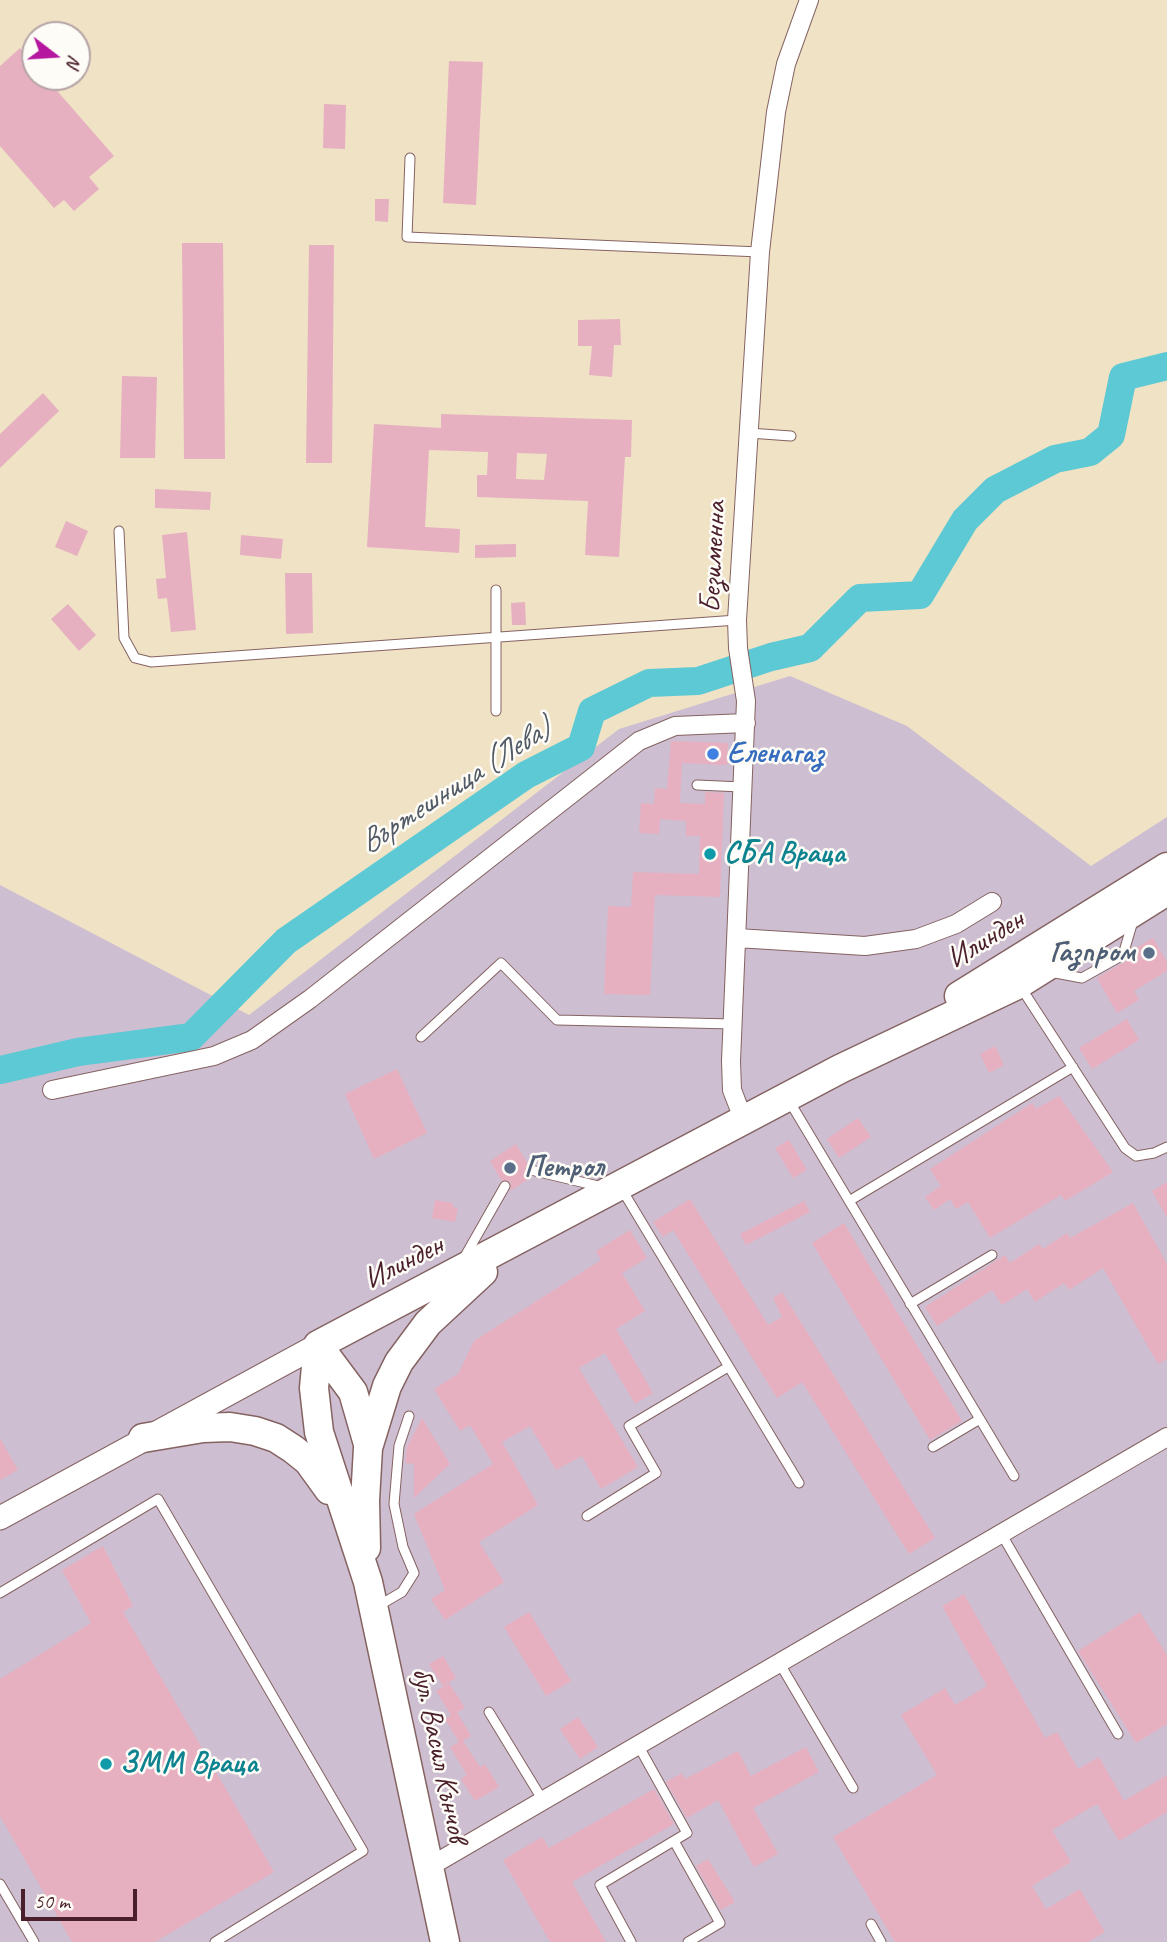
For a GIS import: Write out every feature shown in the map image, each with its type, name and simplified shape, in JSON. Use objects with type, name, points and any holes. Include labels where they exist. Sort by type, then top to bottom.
[{"type":"main road","name":"Илинден","points":[[840,1069],[1167,867]]},
{"type":"main road","name":"Илинден","points":[[318,1345],[840,1069],[1030,977],[1167,891]]},
{"type":"main road","name":"бул. Васил Кънчов","points":[[371,1595],[365,1500],[368,1448],[387,1386],[412,1343],[446,1304],[517,1242]]},
{"type":"main road","name":"бул. Васил Кънчов","points":[[318,1345],[315,1413],[371,1595],[445,1942]]},
{"type":"main road","points":[[318,1345],[353,1392],[363,1419],[368,1448]]},
{"type":"main road","points":[[144,1438],[230,1427],[276,1438],[308,1461],[323,1479],[349,1524]]},
{"type":"street","name":"Безименна","points":[[744,1121],[732,1090],[746,723],[737,620],[760,251],[776,112],[786,64],[809,0]]},
{"type":"street","points":[[52,1090],[214,1056],[252,1040],[310,999],[639,740],[674,726],[746,723]]},
{"type":"street","points":[[737,938],[865,946],[916,939],[956,925],[992,902]]},
{"type":"street","name":"Илинден","points":[[0,1518],[318,1345]]},
{"type":"street","points":[[429,1867],[637,1743],[780,1664],[1167,1437]]},
{"type":"lane","points":[[410,158],[407,237],[760,251]]},
{"type":"lane","points":[[749,433],[791,436]]},
{"type":"lane","points":[[119,531],[124,638],[135,658],[167,662],[737,620]]},
{"type":"lane","points":[[496,590],[496,711]]},
{"type":"lane","points":[[697,785],[742,787]]},
{"type":"lane","points":[[421,1037],[501,963],[557,1020],[734,1024]]},
{"type":"lane","points":[[1030,977],[1073,1066],[1125,1148],[1136,1156],[1154,1153],[1167,1147]]},
{"type":"lane","points":[[849,1201],[1073,1066]]},
{"type":"lane","points":[[787,1097],[1014,1476]]},
{"type":"lane","points":[[531,1170],[617,1188],[799,1483]]},
{"type":"lane","points":[[454,1275],[505,1186]]},
{"type":"lane","points":[[910,1304],[992,1255]]},
{"type":"lane","points":[[587,1516],[656,1473],[629,1426],[728,1367]]},
{"type":"lane","points":[[371,1595],[402,1592],[414,1573],[403,1547],[394,1504],[399,1446],[409,1416]]},
{"type":"lane","points":[[933,1447],[980,1419]]},
{"type":"lane","points":[[0,1593],[158,1499],[363,1851],[215,1942]]},
{"type":"lane","points":[[1002,1535],[1118,1734]]},
{"type":"lane","points":[[780,1664],[853,1788]]},
{"type":"lane","points":[[489,1712],[542,1799]]},
{"type":"lane","points":[[631,1942],[600,1885],[687,1833],[637,1743]]},
{"type":"lane","points":[[674,1841],[720,1923],[688,1942]]},
{"type":"lane","points":[[0,1884],[34,1942]]},
{"type":"lane","points":[[871,1924],[881,1942]]},
{"type":"shaded area","points":[[790,676],[907,726],[1091,866],[1167,817],[1167,1942],[0,1942],[0,885],[249,1015],[619,729]]},
{"type":"building","points":[[20,48],[21,91],[57,91],[114,156],[89,177],[99,189],[74,211],[64,200],[54,208],[0,146],[0,66]]},
{"type":"building","points":[[449,61],[483,62],[476,205],[443,203]]},
{"type":"building","points":[[324,104],[346,105],[345,149],[323,148]]},
{"type":"building","points":[[375,199],[389,199],[388,222],[375,221]]},
{"type":"building","points":[[182,243],[223,243],[225,459],[184,459]]},
{"type":"building","points":[[309,245],[334,245],[332,463],[306,463]]},
{"type":"building","points":[[620,319],[621,345],[614,345],[612,377],[589,375],[592,346],[578,346],[578,320]]},
{"type":"building","points":[[122,376],[157,377],[155,458],[120,458]]},
{"type":"building","points":[[43,393],[59,411],[0,468],[0,434]]},
{"type":"building","points":[[441,414],[632,420],[631,457],[625,457],[619,557],[585,555],[588,501],[477,497],[477,475],[487,475],[488,452],[429,450],[425,527],[460,529],[459,553],[367,547],[374,424],[441,428]],"holes":[[[517,453],[547,454],[544,480],[516,479]]]},
{"type":"building","points":[[155,489],[211,492],[210,510],[155,508]]},
{"type":"building","points":[[66,521],[88,531],[77,556],[55,547]]},
{"type":"building","points":[[187,532],[196,630],[171,632],[167,598],[158,599],[156,579],[166,578],[162,535]]},
{"type":"building","points":[[241,535],[283,539],[281,559],[240,555]]},
{"type":"building","points":[[516,544],[516,557],[475,558],[475,545]]},
{"type":"building","points":[[285,573],[312,573],[313,633],[286,634]]},
{"type":"building","points":[[525,602],[526,625],[512,625],[511,603]]},
{"type":"building","points":[[68,604],[96,635],[79,651],[51,619]]},
{"type":"building","points":[[671,741],[728,743],[727,765],[682,763],[680,803],[705,804],[705,792],[724,793],[720,897],[655,895],[650,995],[604,994],[608,906],[631,907],[633,872],[699,874],[700,836],[686,836],[686,821],[660,819],[659,834],[639,833],[641,803],[654,804],[655,788],[667,789]]},
{"type":"building","points":[[1153,938],[1167,962],[1167,971],[1134,991],[1139,1000],[1117,1013],[1097,978],[1126,961],[1131,951]]},
{"type":"building","points":[[1127,1019],[1139,1040],[1092,1069],[1079,1048]]},
{"type":"building","points":[[995,1046],[1004,1065],[989,1073],[980,1054]]},
{"type":"building","points":[[397,1069],[427,1133],[374,1159],[345,1094]]},
{"type":"building","points":[[1059,1096],[1113,1172],[1065,1201],[1061,1195],[990,1238],[968,1202],[956,1209],[950,1199],[934,1210],[925,1197],[941,1186],[930,1169],[1032,1103],[1036,1109]]},
{"type":"building","points":[[858,1118],[871,1137],[839,1158],[827,1139]]},
{"type":"building","points":[[789,1140],[807,1170],[793,1178],[775,1148]]},
{"type":"building","points":[[516,1144],[528,1164],[525,1173],[532,1177],[510,1191],[511,1182],[501,1180],[490,1161]]},
{"type":"building","points":[[1167,1182],[1167,1218],[1152,1191]]},
{"type":"building","points":[[690,1199],[768,1325],[782,1317],[773,1298],[782,1292],[935,1538],[909,1554],[802,1382],[777,1398],[673,1230],[663,1237],[653,1222]]},
{"type":"building","points":[[435,1200],[453,1203],[453,1207],[458,1208],[455,1222],[432,1218]]},
{"type":"building","points":[[804,1201],[810,1212],[746,1245],[740,1234]]},
{"type":"building","points":[[1133,1203],[1167,1264],[1167,1359],[1158,1364],[1103,1268],[1069,1290],[1064,1283],[1035,1302],[1027,1289],[1002,1305],[992,1290],[937,1326],[925,1307],[1005,1255],[1010,1263],[1039,1244],[1043,1249],[1067,1233],[1070,1238]]},
{"type":"building","points":[[844,1223],[962,1421],[930,1440],[812,1243]]},
{"type":"building","points":[[630,1230],[647,1258],[622,1273],[645,1311],[616,1329],[653,1393],[635,1404],[605,1353],[579,1368],[638,1467],[601,1489],[582,1456],[556,1470],[530,1426],[502,1442],[538,1505],[479,1542],[504,1582],[445,1620],[431,1599],[445,1590],[414,1514],[493,1464],[470,1425],[460,1431],[434,1389],[458,1374],[474,1341],[601,1260],[596,1251]]},
{"type":"building","points":[[422,1418],[450,1464],[414,1498],[414,1464],[405,1463],[407,1447]]},
{"type":"building","points":[[0,1438],[18,1470],[0,1480]]},
{"type":"building","name":"ЗММ Враца","points":[[103,1546],[133,1606],[123,1612],[274,1872],[155,1942],[72,1942],[0,1816],[0,1679],[91,1623],[62,1570]]},
{"type":"building","points":[[964,1594],[1045,1738],[1057,1732],[1078,1769],[1099,1757],[1124,1801],[1167,1775],[1167,1812],[1119,1841],[1097,1804],[1052,1830],[1071,1862],[1032,1886],[1046,1909],[1080,1889],[1105,1932],[1088,1942],[895,1942],[833,1837],[937,1775],[901,1715],[945,1688],[955,1705],[987,1686],[942,1606]]},
{"type":"building","points":[[529,1612],[571,1681],[546,1696],[504,1627]]},
{"type":"building","points":[[1140,1612],[1167,1655],[1167,1724],[1136,1743],[1078,1651]]},
{"type":"building","points":[[443,1656],[456,1678],[443,1686],[429,1664]]},
{"type":"building","points":[[449,1683],[465,1708],[457,1712],[471,1736],[463,1741],[480,1767],[485,1764],[499,1787],[475,1801],[461,1779],[467,1775],[450,1747],[459,1742],[445,1719],[451,1715],[436,1691]]},
{"type":"building","points":[[578,1717],[598,1747],[580,1759],[560,1729]]},
{"type":"building","points":[[806,1747],[819,1772],[753,1808],[778,1854],[754,1867],[718,1800],[687,1818],[666,1782],[682,1773],[685,1779],[738,1751],[751,1776]]},
{"type":"building","points":[[654,1789],[674,1824],[572,1882],[606,1942],[550,1942],[503,1860],[542,1837],[549,1848]]},
{"type":"building","points":[[708,1859],[735,1902],[721,1910],[696,1866]]},
{"type":"waterway","name":"Въртешница (Лева)","points":[[0,1070],[78,1052],[191,1037],[286,941],[526,775],[581,747],[592,711],[649,683],[698,681],[771,657],[810,648],[860,598],[920,595],[965,520],[995,490],[1055,459],[1090,452],[1111,435],[1123,377],[1167,366]]},
{"type":"place","name":"Еленагаз","points":[[713,754]]},
{"type":"place","name":"СБА Враца","points":[[710,854]]},
{"type":"place","name":"Газпром","points":[[1149,953]]},
{"type":"place","name":"Петрол","points":[[510,1168]]},
{"type":"place","name":"ЗММ Враца","points":[[106,1764]]}]
